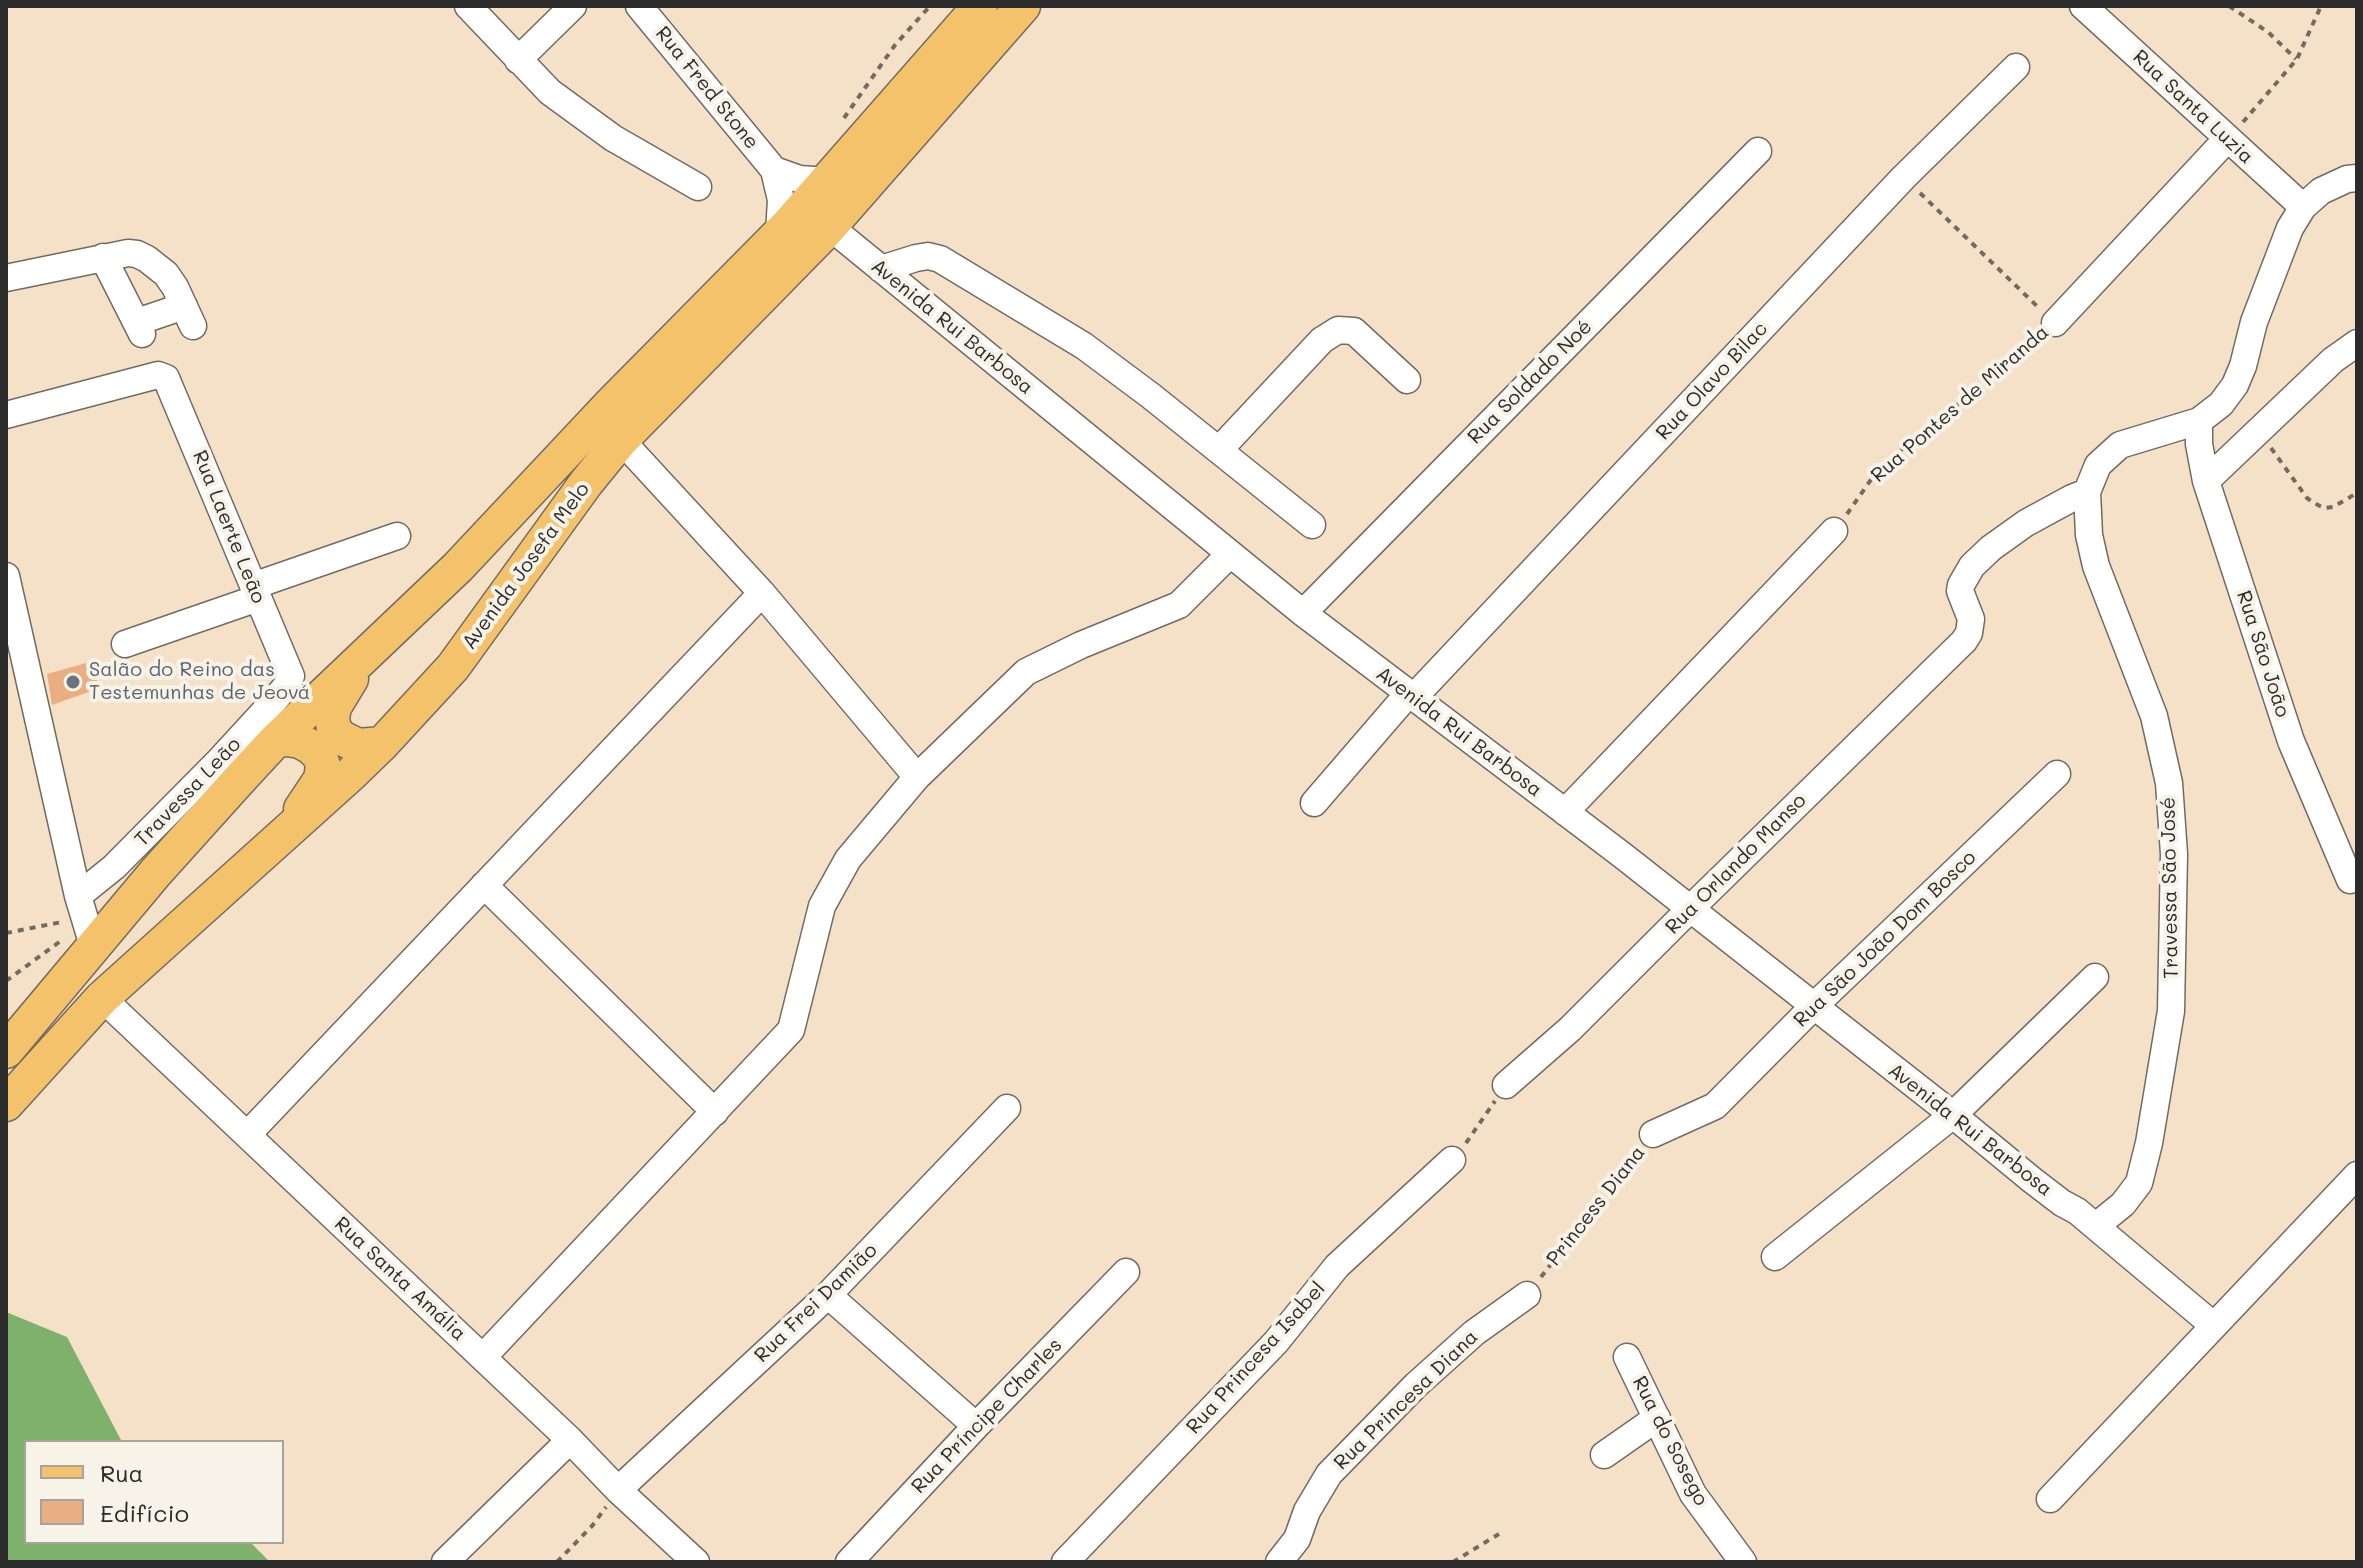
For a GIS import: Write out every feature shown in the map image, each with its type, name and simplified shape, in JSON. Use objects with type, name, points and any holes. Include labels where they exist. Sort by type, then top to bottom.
[{"type":"main road","name":"Avenida Josefa Melo","points":[[6,1051],[85,921],[156,872],[227,772],[276,740],[458,567],[828,181],[980,6]]},
{"type":"main road","name":"Avenida Josefa Melo","points":[[6,1104],[102,998],[382,744],[453,667],[586,483],[621,440],[830,227],[1023,6]]},
{"type":"main road","points":[[375,646],[339,697],[332,718],[334,729],[348,743],[358,746],[382,744]]},
{"type":"main road","points":[[276,740],[300,741],[311,747],[320,756],[323,766],[321,779],[277,841]]},
{"type":"street","points":[[468,6],[550,92],[613,138],[698,187]]},
{"type":"street","points":[[518,60],[573,6]]},
{"type":"street","name":"Rua Fred Stone","points":[[639,6],[774,170]]},
{"type":"street","name":"Rua Santa Luzia","points":[[2083,6],[2303,207]]},
{"type":"street","name":"Rua Olavo Bilac","points":[[1314,803],[1411,696],[1904,177],[2016,67]]},
{"type":"street","name":"Rua Pontes de Miranda","points":[[2055,323],[2227,139]]},
{"type":"street","name":"Rua Soldado Noé","points":[[1303,613],[1758,151]]},
{"type":"street","points":[[774,170],[799,179],[828,181]]},
{"type":"street","points":[[774,170],[781,200],[779,233]]},
{"type":"street","points":[[2087,492],[2098,465],[2120,445],[2199,421],[2221,404],[2235,385],[2243,366],[2254,322],[2290,228],[2303,207],[2321,191],[2347,179],[2357,178]]},
{"type":"street","name":"Avenida Rui Barbosa","points":[[830,227],[1303,613],[1565,812],[2032,1180],[2096,1226],[2213,1325]]},
{"type":"street","points":[[6,278],[103,257],[137,254],[166,274],[188,316],[139,328],[103,257]]},
{"type":"street","points":[[881,269],[916,258],[928,256],[940,259],[1084,346],[1312,525]]},
{"type":"street","points":[[1219,450],[1322,340],[1338,330],[1354,331],[1407,380]]},
{"type":"street","points":[[2206,481],[2333,360],[2357,343]]},
{"type":"street","name":"Rua Laerte Leão","points":[[6,415],[163,375],[290,671],[290,680]]},
{"type":"street","name":"Rua São João","points":[[2199,421],[2199,444],[2206,481],[2291,741],[2350,880]]},
{"type":"street","points":[[621,440],[762,593],[917,777]]},
{"type":"street","name":"Rua Orlando Manso","points":[[1506,1085],[1570,1029],[1964,641],[1971,619],[1960,591],[1972,566],[2026,523],[2087,492]]},
{"type":"street","name":"Travessa São José","points":[[2087,492],[2089,535],[2096,566],[2154,716],[2169,783],[2174,854],[2171,1011],[2149,1143],[2139,1183],[2123,1204],[2096,1226]]},
{"type":"street","points":[[1565,812],[1834,531]]},
{"type":"street","points":[[125,644],[397,536]]},
{"type":"street","points":[[483,1357],[791,1030],[822,906],[848,859],[917,777],[1026,672],[1081,645],[1179,605],[1230,554]]},
{"type":"street","points":[[6,576],[85,921]]},
{"type":"street","points":[[247,1135],[762,593]]},
{"type":"street","name":"Travessa Leão","points":[[85,921],[122,859],[227,772],[290,680]]},
{"type":"street","name":"Rua São João Dom Bosco","points":[[1715,1106],[1813,1007],[2057,774]]},
{"type":"street","points":[[484,885],[715,1112]]},
{"type":"street","points":[[1775,1257],[1953,1115],[2095,977]]},
{"type":"street","name":"Rua Santa Amália","points":[[102,998],[696,1562]]},
{"type":"street","name":"Princess Diana","points":[[1653,1134],[1715,1106]]},
{"type":"street","name":"Rua Frei Damião","points":[[618,1490],[828,1295],[1007,1108]]},
{"type":"street","name":"Rua Princesa Isabel","points":[[1065,1562],[1276,1342],[1337,1266],[1452,1160]]},
{"type":"street","points":[[2050,1499],[2357,1175]]},
{"type":"street","name":"Rua Príncipe Charles","points":[[849,1562],[1126,1272]]},
{"type":"street","points":[[828,1295],[976,1426]]},
{"type":"street","name":"Rua Princesa Diana","points":[[1279,1562],[1297,1539],[1307,1511],[1329,1474],[1416,1385],[1474,1333],[1527,1295]]},
{"type":"street","name":"Rua do Sosego","points":[[1627,1357],[1693,1494],[1743,1562]]},
{"type":"street","points":[[1604,1455],[1657,1418]]},
{"type":"street","points":[[445,1562],[570,1440]]},
{"type":"path","points":[[838,129],[895,45],[930,6]]},
{"type":"path","points":[[2229,6],[2268,32],[2297,59]]},
{"type":"path","points":[[2227,139],[2297,59],[2321,6]]},
{"type":"path","points":[[1904,177],[2055,323]]},
{"type":"path","name":"Rua Pontes de Miranda","points":[[1834,531],[1877,471],[1937,419],[1982,388],[2055,323]]},
{"type":"path","points":[[2259,430],[2307,498],[2314,503],[2324,508],[2333,507],[2357,493]]},
{"type":"path","points":[[6,933],[85,921]]},
{"type":"path","points":[[6,981],[85,921]]},
{"type":"path","points":[[1452,1160],[1506,1085]]},
{"type":"path","name":"Princess Diana","points":[[1527,1295],[1653,1134]]},
{"type":"path","points":[[557,1562],[592,1526],[618,1490]]},
{"type":"path","points":[[1453,1562],[1499,1534]]},
{"type":"green space","points":[[6,1312],[67,1337],[121,1440],[24,1440],[24,1544],[252,1544],[270,1562],[6,1562]]},
{"type":"building","name":"Salão do Reino das Testemunhas de Jeová","points":[[97,660],[97,689],[52,705],[47,674]]},
{"type":"place","name":"Salão do Reino das Testemunhas de Jeová","points":[[73,682]]}]
